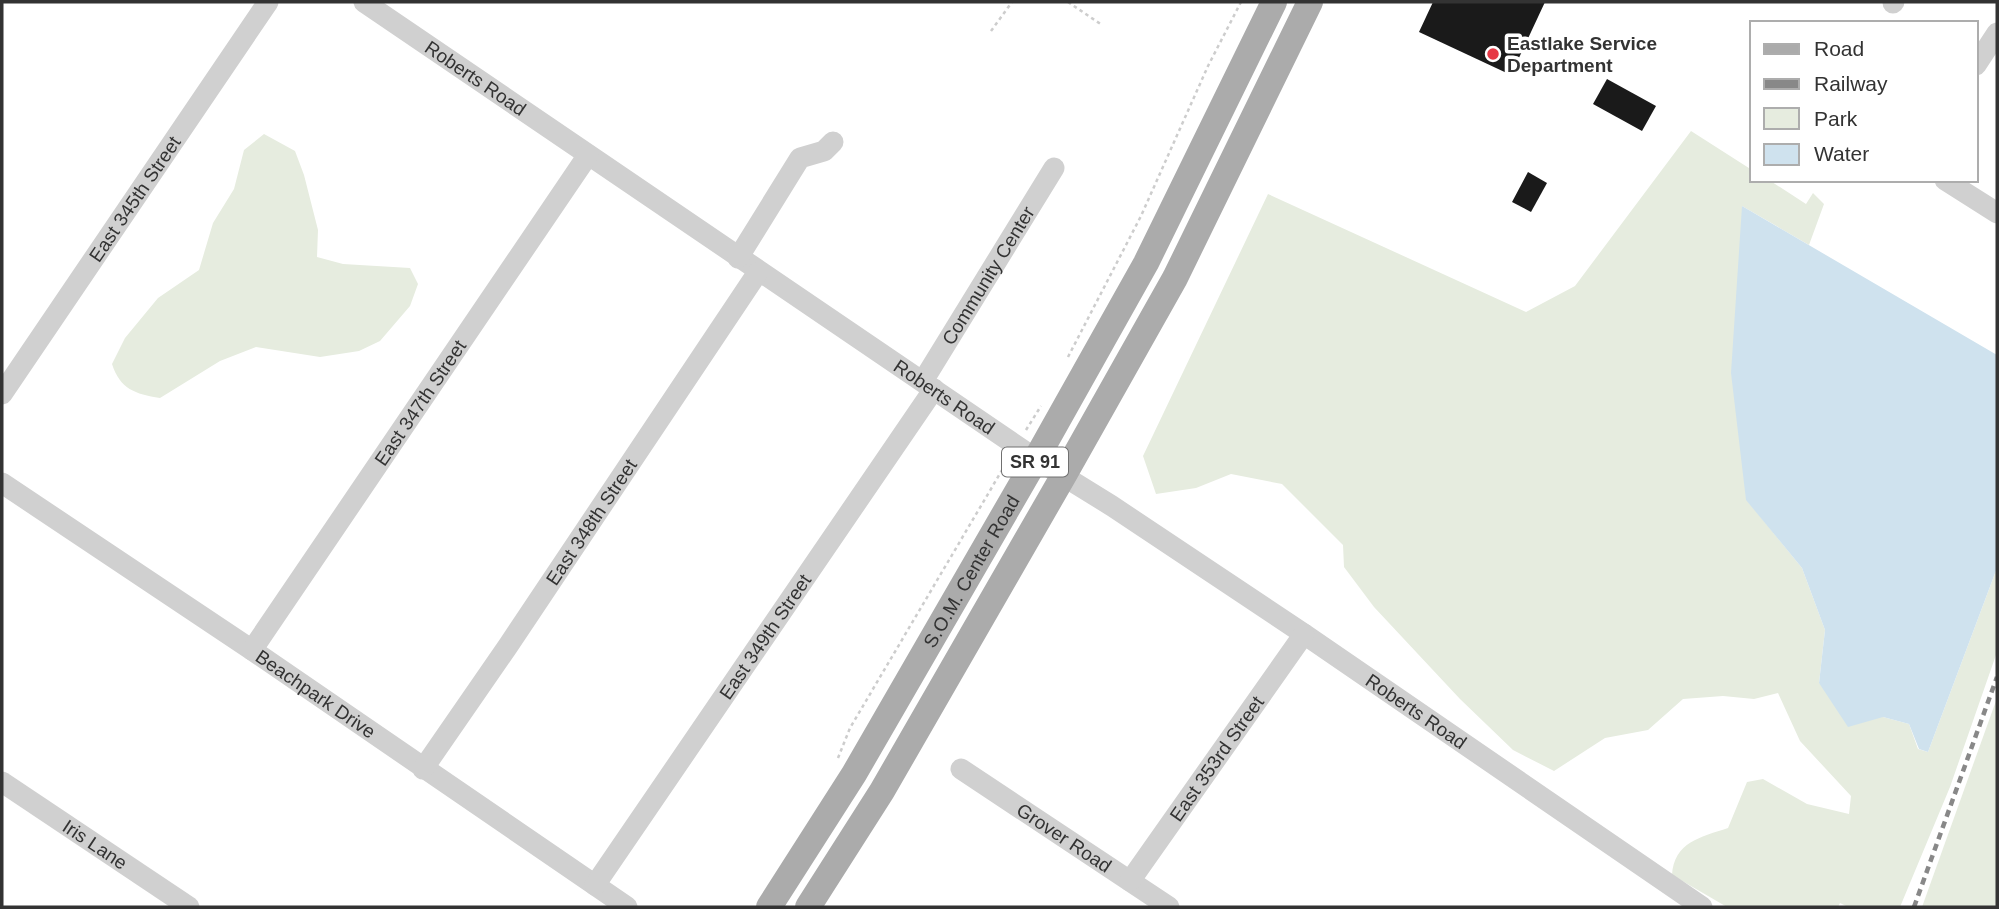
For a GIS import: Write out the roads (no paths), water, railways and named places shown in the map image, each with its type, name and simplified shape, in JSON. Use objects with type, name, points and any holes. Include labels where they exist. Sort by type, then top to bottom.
[{"type":"main road","name":"S.O.M. Center Road","points":[[769,907],[854,774],[1146,263],[1275,2]]},
{"type":"main road","name":"S.O.M. Center Road","points":[[808,907],[882,791],[1065,475],[1175,278],[1310,2]]},
{"type":"street","name":"East 345th Street","points":[[2,394],[268,2]]},
{"type":"street","name":"Roberts Road","points":[[364,2],[1036,459],[1065,475],[1304,634],[1702,907]]},
{"type":"street","points":[[1978,62],[1997,33]]},
{"type":"street","points":[[738,257],[800,159],[824,151],[834,142]]},
{"type":"street","name":"East 347th Street","points":[[251,650],[588,155]]},
{"type":"street","name":"Community Center","points":[[928,385],[1054,168]]},
{"type":"street","points":[[1948,182],[1997,213]]},
{"type":"street","name":"East 348th Street","points":[[423,769],[509,646],[758,272]]},
{"type":"street","name":"East 349th Street","points":[[595,885],[928,385]]},
{"type":"street","name":"Beachpark Drive","points":[[2,483],[627,907]]},
{"type":"street","name":"East 353rd Street","points":[[1130,881],[1304,634]]},
{"type":"street","name":"Grover Road","points":[[961,769],[1169,907]]},
{"type":"street","name":"Iris Lane","points":[[2,782],[189,907]]},
{"type":"water","points":[[1742,206],[1997,355],[1997,568],[1928,752],[1919,749],[1909,724],[1883,717],[1848,727],[1819,683],[1825,630],[1802,568],[1746,500],[1731,373]]},
{"type":"railway","points":[[1914,907],[1997,677]]},
{"type":"place","name":"Eastlake Service Department","points":[[1493,54]]}]
